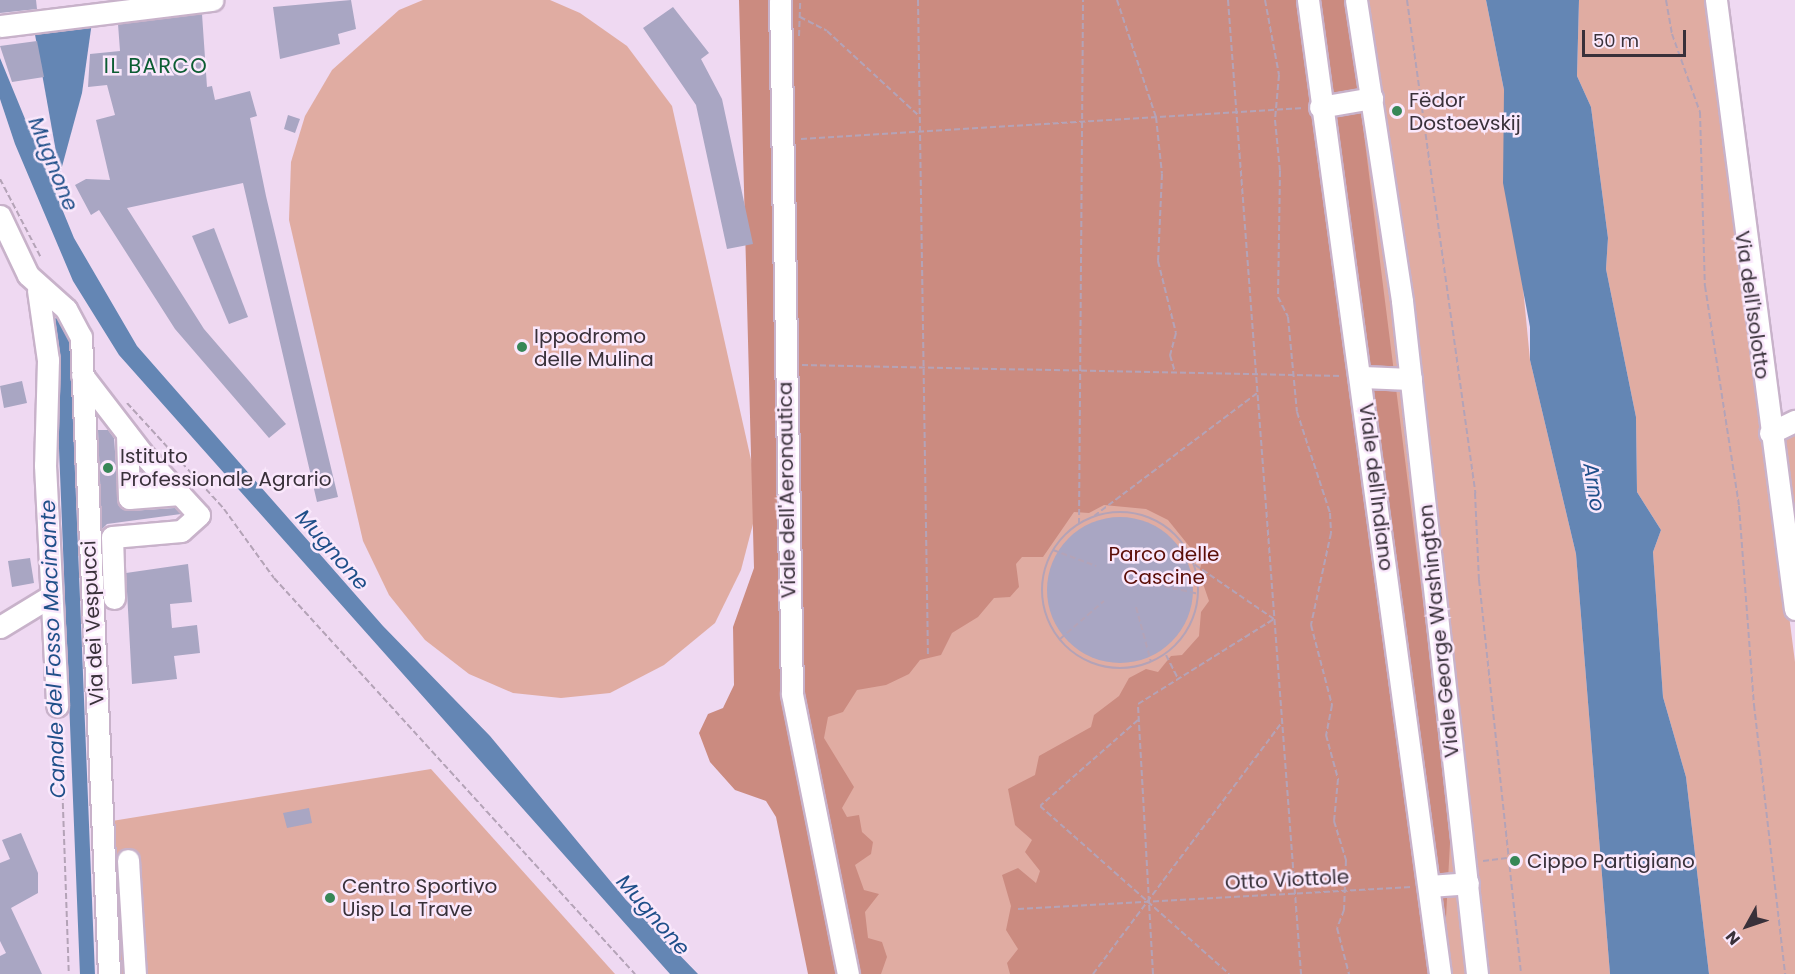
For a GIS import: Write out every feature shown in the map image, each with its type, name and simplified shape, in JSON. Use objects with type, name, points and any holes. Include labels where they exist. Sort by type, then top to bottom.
[{"type":"street","points":[[63,0],[92,10]]},
{"type":"street","name":"Viale dell'Aeronautica","points":[[780,0],[792,694],[848,974]]},
{"type":"street","name":"Viale dell'Indiano","points":[[1308,0],[1320,107],[1362,377],[1440,974]]},
{"type":"street","name":"Viale George Washington","points":[[1356,0],[1411,379],[1478,974]]},
{"type":"street","name":"Via dell'Isolotto","points":[[1716,0],[1770,433],[1795,609]]},
{"type":"street","points":[[0,26],[92,10],[206,1]]},
{"type":"street","points":[[1320,107],[1372,98]]},
{"type":"street","name":"Via dei Vespucci","points":[[0,216],[52,299],[81,337],[109,974]]},
{"type":"street","name":"Via dei Vespucci","points":[[52,299],[48,360],[51,596],[57,706]]},
{"type":"street","points":[[82,375],[127,434],[199,515],[181,531],[112,537],[114,598]]},
{"type":"street","points":[[1362,377],[1411,379]]},
{"type":"street","points":[[1770,433],[1795,421]]},
{"type":"street","points":[[127,434],[129,498],[180,494]]},
{"type":"street","points":[[0,627],[51,596]]},
{"type":"street","points":[[128,860],[135,974]]},
{"type":"street","points":[[1429,886],[1468,883]]},
{"type":"path","points":[[799,39],[800,0]]},
{"type":"path","points":[[918,0],[928,655]]},
{"type":"path","points":[[1079,524],[1085,120],[1083,0]]},
{"type":"path","points":[[1117,0],[1156,117],[1162,174],[1158,261],[1176,333],[1170,355],[1176,373]]},
{"type":"path","points":[[1228,0],[1301,974]]},
{"type":"path","points":[[1265,0],[1280,75],[1277,110],[1278,297],[1288,317],[1296,375],[1297,412],[1330,513],[1331,533],[1311,625],[1332,705],[1326,735],[1337,768],[1334,821],[1346,860],[1345,891],[1337,928],[1348,974]]},
{"type":"path","points":[[1407,0],[1475,493],[1508,858],[1521,974]]},
{"type":"path","points":[[1666,0],[1672,34],[1700,112],[1704,286],[1739,506],[1754,705],[1785,974]]},
{"type":"path","points":[[800,17],[827,31],[920,117]]},
{"type":"path","points":[[798,139],[1320,107]]},
{"type":"path","points":[[798,128],[798,151]]},
{"type":"path","points":[[796,365],[1362,377]]},
{"type":"path","points":[[1092,517],[1124,512],[1157,521],[1181,542],[1194,564],[1198,594],[1185,634],[1166,654],[1151,662],[1129,668],[1100,666],[1059,639],[1046,614],[1042,591],[1053,550],[1079,524],[1092,517],[1257,393]]},
{"type":"path","points":[[121,397],[224,509],[274,578],[635,974]]},
{"type":"path","points":[[1053,550],[1096,566]]},
{"type":"path","points":[[1194,564],[1274,619]]},
{"type":"path","points":[[1155,584],[1198,594]]},
{"type":"path","points":[[1059,639],[1104,601]]},
{"type":"path","points":[[1136,607],[1151,662]]},
{"type":"path","points":[[1153,974],[1138,704],[1274,619]]},
{"type":"path","points":[[1166,654],[1178,679]]},
{"type":"path","points":[[57,706],[69,974]]},
{"type":"path","points":[[1139,719],[1040,806],[1229,974]]},
{"type":"path","points":[[1094,974],[1282,723]]},
{"type":"path","points":[[1483,861],[1508,858]]},
{"type":"path","name":"Otto Viottole","points":[[1018,909],[1429,886]]},
{"type":"green space","name":"Ippodromo delle Mulina","points":[[423,0],[550,0],[580,13],[627,46],[672,106],[754,473],[754,520],[741,570],[715,623],[664,665],[610,693],[561,698],[513,693],[469,674],[425,640],[389,595],[363,541],[289,220],[291,162],[305,116],[332,70],[399,10]]},
{"type":"green space","name":"Parco delle Cascine","points":[[742,0],[1486,0],[1504,90],[1530,360],[1576,554],[1610,974],[824,974]]},
{"type":"green space","points":[[1579,0],[1710,0],[1795,662],[1795,974],[1709,974],[1686,777],[1663,697],[1653,552],[1661,530],[1637,492],[1636,417],[1606,269],[1608,238],[1591,107],[1577,76]]},
{"type":"green space","points":[[1795,427],[1795,547],[1779,438]]},
{"type":"green space","name":"Centro Sportivo Uisp La Trave","points":[[431,769],[615,974],[116,974],[112,821]]},
{"type":"shaded area","name":"Parco delle Cascine","points":[[739,0],[1347,0],[1451,824],[1443,974],[1010,974],[1007,963],[1018,949],[1006,930],[1011,906],[1002,875],[1018,868],[1036,883],[1040,871],[1025,852],[1032,840],[1015,825],[1008,789],[1035,775],[1039,756],[1091,727],[1094,715],[1119,696],[1129,678],[1146,669],[1158,672],[1171,656],[1182,655],[1199,636],[1201,612],[1209,601],[1199,572],[1202,562],[1168,520],[1146,509],[1104,505],[1089,513],[1074,512],[1043,557],[1022,557],[1016,564],[1019,587],[1010,597],[994,598],[978,617],[952,633],[941,655],[920,660],[909,674],[886,685],[857,690],[843,712],[828,717],[824,738],[854,787],[842,808],[847,817],[859,815],[862,832],[873,842],[871,854],[855,865],[864,890],[879,894],[865,912],[868,938],[882,942],[887,957],[881,974],[808,974],[776,817],[766,801],[735,790],[710,762],[699,733],[708,714],[723,708],[734,685],[733,627],[754,568]]},
{"type":"water","name":"Arno","points":[[1486,0],[1579,0],[1577,76],[1591,107],[1608,238],[1606,269],[1636,417],[1637,492],[1661,530],[1653,552],[1663,697],[1686,777],[1709,974],[1610,974],[1576,554],[1530,360],[1530,327],[1503,183],[1504,90]]},
{"type":"water","points":[[92,22],[82,93],[60,174],[34,29]]},
{"type":"water","points":[[0,58],[74,238],[137,346],[383,626],[490,736],[626,900],[698,974],[670,974],[119,355],[73,281],[15,144],[0,99]]},
{"type":"building","points":[[0,0],[36,0],[37,9],[0,13]]},
{"type":"building","points":[[351,0],[356,29],[338,34],[340,44],[280,59],[273,7]]},
{"type":"building","points":[[673,7],[709,53],[701,59],[722,99],[753,244],[727,249],[696,105],[643,28]]},
{"type":"building","points":[[202,14],[207,87],[212,86],[215,100],[250,91],[257,116],[250,118],[266,196],[338,497],[317,502],[243,183],[127,208],[204,329],[286,424],[269,438],[175,329],[99,210],[91,215],[75,185],[86,179],[110,180],[96,120],[115,115],[107,85],[88,87],[90,54],[120,51],[118,24]]},
{"type":"building","points":[[37,41],[44,77],[12,82],[0,46]]},
{"type":"building","points":[[288,115],[300,119],[295,133],[284,129]]},
{"type":"building","points":[[214,228],[248,317],[229,324],[192,236]]},
{"type":"building","points":[[22,381],[27,403],[4,408],[0,386]]},
{"type":"building","name":"Istituto Professionale Agrario","points":[[98,430],[108,430],[114,438],[119,505],[130,511],[175,508],[181,514],[107,524],[102,529]]},
{"type":"building","points":[[1120,517],[1148,522],[1172,538],[1188,562],[1193,590],[1188,618],[1172,642],[1148,658],[1120,663],[1092,658],[1068,642],[1052,618],[1047,590],[1052,562],[1068,538],[1092,522]]},
{"type":"building","points":[[30,558],[34,583],[12,587],[8,561]]},
{"type":"building","points":[[188,564],[192,602],[170,604],[172,628],[197,625],[200,653],[174,656],[177,679],[132,684],[126,573]]},
{"type":"building","points":[[309,808],[312,823],[287,828],[283,813]]},
{"type":"building","points":[[21,833],[38,873],[38,893],[11,908],[42,974],[0,974],[0,956],[6,953],[0,941],[0,863],[10,859],[2,840]]},
{"type":"waterway","name":"Canale del Fosso Macinante","points":[[61,322],[87,974]]},
{"type":"place","name":"Fëdor Dostoevskij","points":[[1397,111]]},
{"type":"place","name":"Ippodromo delle Mulina","points":[[522,347]]},
{"type":"place","name":"Istituto Professionale Agrario","points":[[108,468]]},
{"type":"place","name":"Cippo Partigiano","points":[[1515,861]]},
{"type":"place","name":"Centro Sportivo Uisp La Trave","points":[[330,898]]},
{"type":"district","name":"IL BARCO","points":[[156,66]]},
{"type":"water label","name":"Mugnone","points":[[53,164]]},
{"type":"water label","name":"Mugnone","points":[[332,550]]},
{"type":"water label","name":"Mugnone","points":[[653,915]]}]
